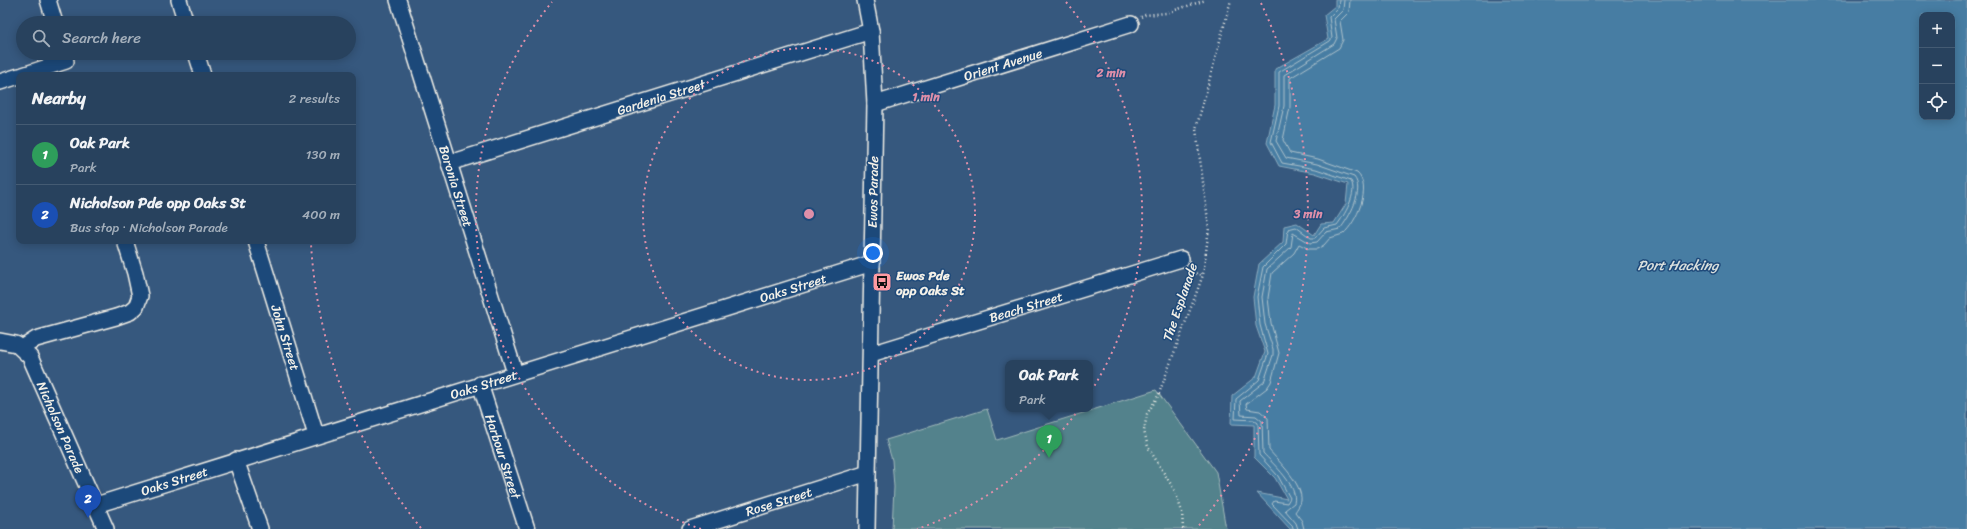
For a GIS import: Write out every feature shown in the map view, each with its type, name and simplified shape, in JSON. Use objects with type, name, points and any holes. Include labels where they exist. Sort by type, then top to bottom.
[{"type":"street","points":[[48,0],[53,16]]},
{"type":"street","points":[[179,0],[184,16]]},
{"type":"street","name":"Boronia Street","points":[[398,0],[515,373]]},
{"type":"street","name":"Ewos Parade","points":[[864,0],[871,31],[875,104],[867,529]]},
{"type":"street","name":"Orient Avenue","points":[[875,104],[1131,24]]},
{"type":"street","name":"Gardenia Street","points":[[449,163],[871,31]]},
{"type":"street","points":[[198,60],[202,72]]},
{"type":"street","points":[[34,72],[67,63]]},
{"type":"street","points":[[0,82],[16,77]]},
{"type":"street","points":[[0,341],[9,342],[22,348],[36,339],[130,312],[136,307],[140,296],[135,273],[125,244]]},
{"type":"street","name":"John Street","points":[[257,244],[316,435]]},
{"type":"street","name":"Beach Street","points":[[871,354],[1180,259]]},
{"type":"street","name":"Oaks Street","points":[[96,505],[316,435],[872,263]]},
{"type":"street","name":"Nicholson Parade","points":[[22,348],[35,365],[106,529]]},
{"type":"street","name":"Harbour Street","points":[[480,384],[527,529]]},
{"type":"street","points":[[236,460],[260,529]]},
{"type":"street","name":"Rose Street","points":[[690,529],[868,473]]},
{"type":"path","points":[[1131,24],[1145,14],[1166,14],[1206,0]]},
{"type":"path","name":"The Esplanade","points":[[1183,529],[1182,512],[1175,491],[1148,447],[1144,431],[1147,414],[1158,396],[1203,275],[1209,228],[1196,129],[1231,0]]},
{"type":"green space","points":[[1156,390],[1216,472],[1226,529],[892,529],[894,487],[892,460],[886,440],[987,409],[997,440],[1086,412],[1093,412],[1093,410]]},
{"type":"water","name":"Port Hacking","points":[[1335,0],[1967,0],[1967,529],[1290,529],[1257,493],[1287,499],[1275,478],[1254,457],[1254,425],[1231,424],[1232,396],[1256,377],[1265,352],[1256,326],[1253,297],[1259,264],[1283,242],[1284,226],[1297,223],[1314,235],[1321,224],[1334,223],[1346,204],[1348,184],[1315,173],[1279,166],[1267,143],[1275,105],[1275,69],[1328,39],[1324,15],[1335,6]]},
{"type":"place","name":"Ewos Pde opp Oaks St","points":[[882,282]]},
{"type":"place","name":"Oak Park","points":[[1049,458]]},
{"type":"place","name":"Nicholson Pde opp Oaks St","points":[[88,518]]}]
